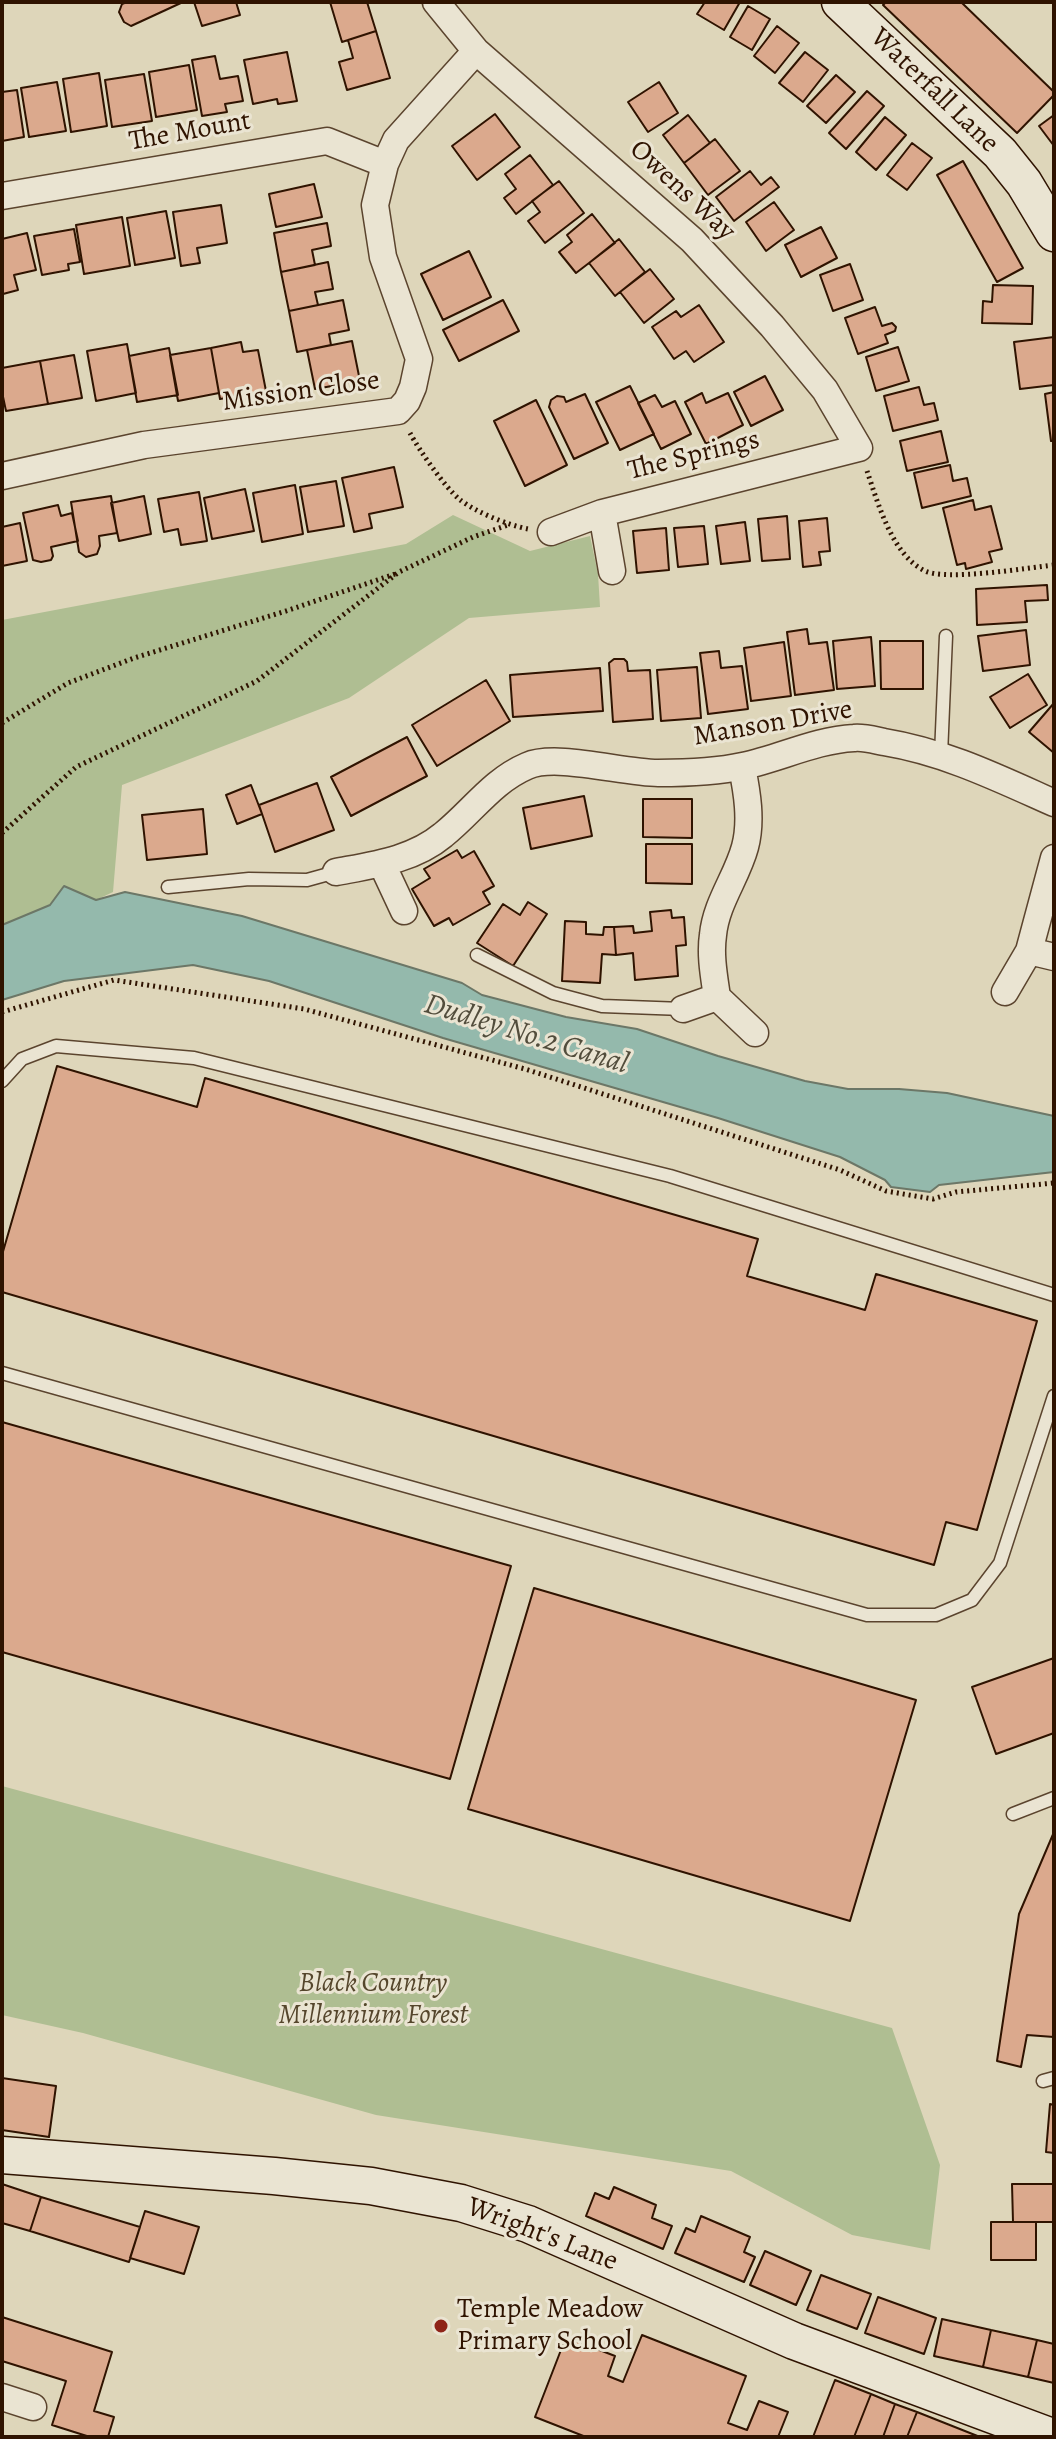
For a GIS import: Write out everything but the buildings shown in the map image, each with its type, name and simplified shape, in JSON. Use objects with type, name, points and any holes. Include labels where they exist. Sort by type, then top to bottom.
[{"type":"street","name":"Owens Way","points":[[436,2],[476,51],[692,240],[772,326],[825,390],[859,448]]},
{"type":"street","name":"Waterfall Lane","points":[[840,2],[1000,153],[1024,183],[1054,233]]},
{"type":"street","name":"Mission Close","points":[[2,476],[144,445],[398,411],[413,387],[419,359],[383,257],[375,205],[385,164],[396,140],[476,51]]},
{"type":"street","name":"The Mount","points":[[2,196],[327,141],[385,164]]},
{"type":"street","name":"Waterfall Lane","points":[[1024,183],[1054,209]]},
{"type":"street","name":"The Springs","points":[[612,571],[602,513],[859,448]]},
{"type":"street","points":[[551,532],[602,513]]},
{"type":"street","name":"Manson Drive","points":[[336,872],[400,859],[442,837],[492,788],[511,774],[530,764],[556,761],[641,773],[676,773],[742,767],[814,744],[856,737],[913,746],[962,761],[1054,803]]},
{"type":"street","points":[[742,767],[747,797],[745,847],[723,898],[713,933],[712,959],[717,997],[755,1033]]},
{"type":"street","points":[[1005,992],[1041,954],[1054,858]]},
{"type":"street","points":[[382,864],[404,911]]},
{"type":"street","points":[[683,1009],[717,997]]},
{"type":"street","name":"Wright's Lane","points":[[2,2155],[371,2186],[461,2203],[528,2224],[794,2341],[1052,2437]]},
{"type":"street","points":[[2,2397],[33,2407]]},
{"type":"lane","points":[[941,755],[946,636]]},
{"type":"lane","points":[[168,887],[249,879],[307,880],[336,872]]},
{"type":"lane","points":[[477,955],[553,993],[602,1006],[683,1009]]},
{"type":"lane","points":[[2,1081],[22,1059],[56,1046],[194,1058],[670,1176],[1054,1295]]},
{"type":"lane","points":[[2,1373],[867,1615],[936,1615],[972,1600],[1000,1563],[1054,1396]]},
{"type":"lane","points":[[1013,1814],[1054,1798]]},
{"type":"path","points":[[398,411],[418,448],[459,499],[508,525],[551,532]]},
{"type":"path","points":[[859,448],[883,519],[904,553],[924,570],[945,576],[1054,565]]},
{"type":"path","points":[[2,723],[68,683],[134,658],[399,572],[473,537],[508,525]]},
{"type":"path","points":[[2,833],[76,767],[257,681],[399,572]]},
{"type":"path","points":[[2,1012],[114,980],[304,1009],[525,1069],[840,1170],[895,1193],[933,1199],[956,1192],[1054,1183]]},
{"type":"green space","points":[[453,515],[530,551],[590,536],[598,574],[600,607],[469,618],[349,698],[122,785],[113,892],[96,900],[50,905],[2,926],[2,620],[406,544]]},
{"type":"green space","name":"Black Country Millennium Forest","points":[[2,1786],[892,2028],[940,2165],[930,2250],[852,2235],[731,2171],[376,2115],[83,2033],[2,2015]]},
{"type":"water","name":"Dudley No.2 Canal","points":[[64,886],[96,900],[125,892],[242,916],[462,983],[482,995],[566,1017],[637,1029],[805,1081],[848,1089],[947,1093],[1054,1116],[1054,1172],[939,1185],[930,1192],[891,1187],[885,1180],[840,1157],[718,1118],[443,1038],[269,981],[193,965],[64,981],[2,1000],[2,925],[50,905]]},
{"type":"place","name":"Temple Meadow Primary School","points":[[441,2326]]}]
